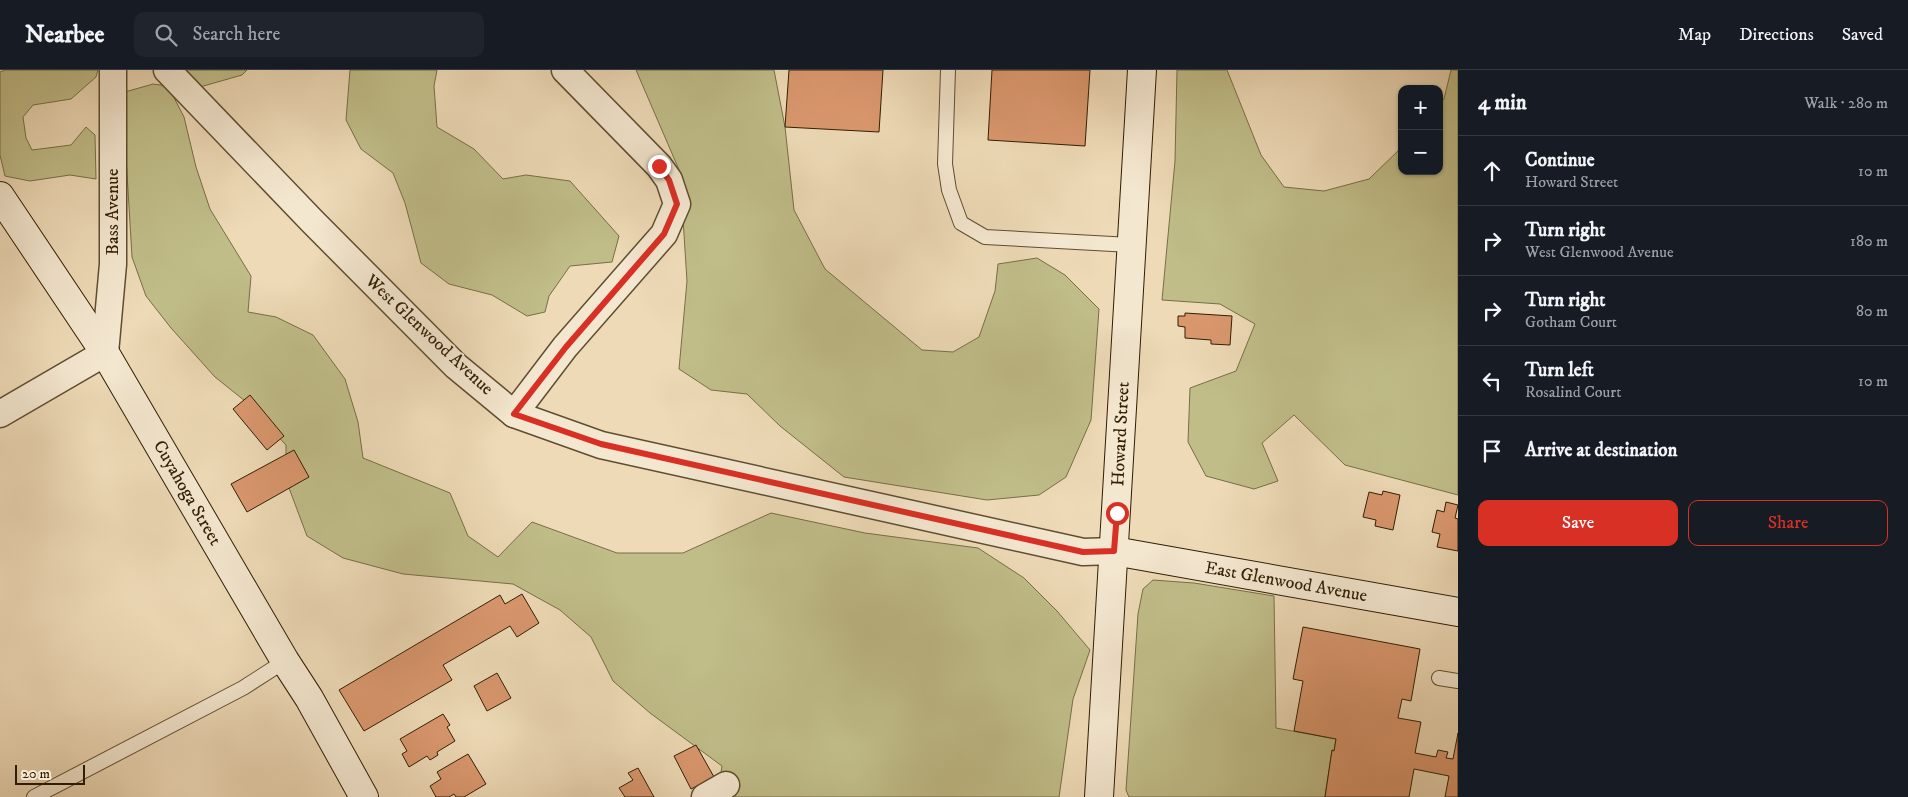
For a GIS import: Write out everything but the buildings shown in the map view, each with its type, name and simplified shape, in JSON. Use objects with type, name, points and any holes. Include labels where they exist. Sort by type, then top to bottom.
[{"type":"street","name":"Bass Avenue","points":[[105,353],[113,264],[113,70]]},
{"type":"street","name":"West Glenwood Avenue","points":[[167,70],[312,222],[456,366],[514,414],[601,444],[630,451],[1083,552],[1114,551]]},
{"type":"street","points":[[514,414],[566,347],[664,234],[677,204],[669,180],[659,166],[565,70]]},
{"type":"street","name":"Howard Street","points":[[1099,797],[1142,70]]},
{"type":"street","name":"Cuyahoga Street","points":[[0,196],[105,353],[285,661],[309,698],[364,797]]},
{"type":"street","points":[[0,414],[105,353]]},
{"type":"street","name":"East Glenwood Avenue","points":[[1114,551],[1458,611]]},
{"type":"lane","points":[[948,70],[945,164],[949,190],[961,223],[985,237],[1131,245]]},
{"type":"lane","points":[[34,797],[243,688],[285,661]]},
{"type":"lane","points":[[1439,678],[1458,681]]},
{"type":"shaded area","points":[[5,70],[98,70],[96,77],[71,99],[33,105],[23,117],[26,138],[32,150],[71,145],[86,127],[95,135],[96,179],[70,175],[30,181],[5,176],[0,155],[0,72]]},
{"type":"shaded area","points":[[185,70],[247,70],[242,75],[200,87]]},
{"type":"shaded area","points":[[350,70],[437,70],[434,86],[437,127],[474,149],[503,179],[526,175],[570,181],[619,236],[612,262],[570,266],[549,296],[545,312],[527,316],[492,295],[449,284],[421,263],[405,203],[393,173],[361,149],[346,120]]},
{"type":"shaded area","points":[[636,70],[774,70],[785,127],[794,210],[825,269],[922,350],[953,352],[979,337],[995,291],[998,264],[1037,258],[1065,275],[1099,309],[1091,420],[1066,477],[1039,495],[987,500],[844,477],[780,426],[747,394],[711,390],[679,369],[687,281],[680,172]]},
{"type":"shaded area","points":[[1177,70],[1227,70],[1261,155],[1284,187],[1324,191],[1369,179],[1398,151],[1398,175],[1443,175],[1443,100],[1451,70],[1458,70],[1458,495],[1345,465],[1294,415],[1262,443],[1278,481],[1254,489],[1206,476],[1188,442],[1190,388],[1236,371],[1255,324],[1220,304],[1162,300],[1175,161]]},
{"type":"shaded area","points":[[153,84],[168,86],[184,117],[196,167],[210,209],[251,276],[248,312],[276,317],[313,335],[345,379],[358,422],[363,458],[450,493],[468,536],[498,557],[532,522],[617,553],[683,553],[771,513],[865,533],[978,548],[1024,578],[1057,611],[1090,650],[1073,699],[1059,797],[717,797],[722,766],[650,713],[613,681],[591,637],[560,610],[513,584],[403,574],[343,558],[307,536],[286,480],[286,445],[245,401],[215,377],[171,328],[146,296],[132,257],[124,123],[125,92]]},
{"type":"shaded area","points":[[1153,580],[1194,583],[1274,596],[1276,728],[1336,739],[1334,751],[1332,750],[1325,797],[1129,797],[1126,790],[1138,614],[1143,589]]},
{"type":"route","points":[[659,166],[669,180],[677,204],[664,234],[566,347],[514,414],[601,444],[887,510],[1083,552],[1114,551],[1117,513]]}]
